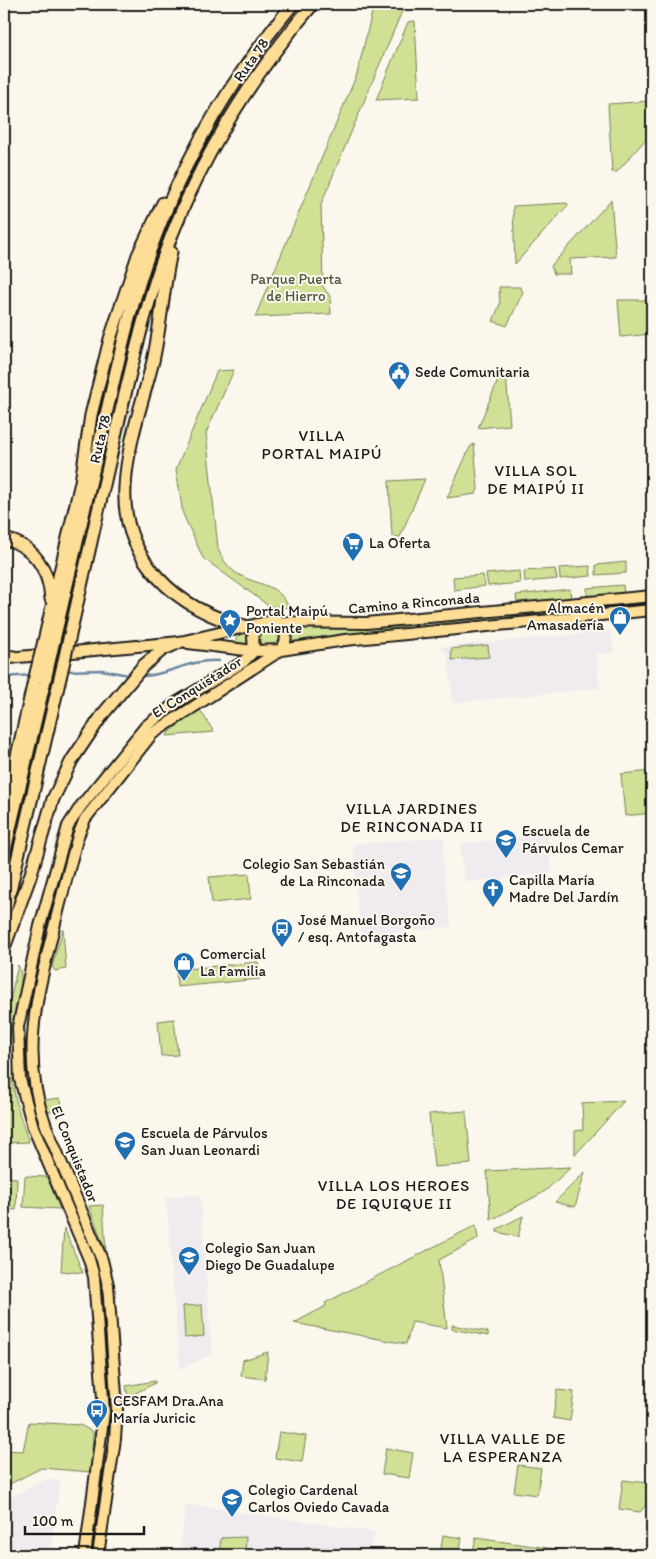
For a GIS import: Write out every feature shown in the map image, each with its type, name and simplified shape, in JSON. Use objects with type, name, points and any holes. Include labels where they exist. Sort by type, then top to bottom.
[{"type":"highway","name":"Ruta 78","points":[[49,641],[130,313],[152,247],[189,162],[238,78],[293,4]]},
{"type":"highway","name":"Ruta 78","points":[[4,916],[137,342],[161,264],[183,209],[207,160],[243,98],[277,48],[312,4]]},
{"type":"highway","points":[[4,854],[49,641],[52,608],[81,482],[91,415],[110,339],[144,240],[173,185],[189,162]]},
{"type":"highway","points":[[183,209],[171,254],[153,358],[127,465],[124,494],[126,516],[132,536],[142,555],[154,574],[170,591],[206,614],[245,626]]},
{"type":"highway","points":[[4,539],[21,545],[39,560],[48,578],[52,608]]},
{"type":"highway","points":[[4,948],[30,877],[53,799],[72,760],[103,714],[143,666],[162,650],[180,642]]},
{"type":"highway","points":[[4,813],[17,756],[40,681]]},
{"type":"highway","points":[[4,778],[17,756]]},
{"type":"main road","name":"Camino a Rinconada","points":[[7,657],[180,642],[245,626],[278,622],[366,623],[652,596]]},
{"type":"main road","name":"Camino a Rinconada","points":[[180,642],[254,651],[281,650],[345,640],[652,610]]},
{"type":"main road","points":[[278,622],[286,635],[286,643],[281,650]]},
{"type":"main road","points":[[254,651],[252,637],[257,624]]},
{"type":"main road","points":[[232,649],[235,658],[234,668]]},
{"type":"main road","name":"El Conquistador","points":[[98,1555],[116,1424],[116,1395],[108,1285],[102,1260],[49,1134],[38,1103],[32,1059],[36,1004],[78,836],[85,819],[152,734],[281,650]]},
{"type":"main road","name":"El Conquistador","points":[[85,1555],[104,1412],[95,1284],[91,1265],[25,1105],[18,1056],[20,1015],[40,926],[65,835],[72,818],[146,726],[176,703],[234,668],[254,651]]},
{"type":"shaded area","points":[[611,631],[614,652],[596,654],[600,688],[453,703],[448,656],[440,647]]},
{"type":"shaded area","name":"Escuela de Párvulos Cemar","points":[[547,834],[551,873],[465,882],[460,844]]},
{"type":"shaded area","name":"Colegio San Sebastián de La Rinconada","points":[[443,837],[444,848],[442,854],[451,927],[365,936],[360,932],[353,848],[356,844]]},
{"type":"shaded area","name":"Colegio San Juan Diego De Guadalupe","points":[[200,1195],[212,1354],[180,1370],[166,1197]]},
{"type":"shaded area","points":[[45,1479],[60,1481],[50,1553],[4,1547],[4,1501]]},
{"type":"shaded area","name":"Colegio Cardenal Carlos Oviedo Cavada","points":[[186,1504],[375,1532],[370,1555],[179,1555]]},
{"type":"green space","name":"Parque Puerta de Hierro","points":[[374,4],[405,4],[321,204],[323,287],[330,296],[331,314],[255,317],[357,74]]},
{"type":"green space","points":[[415,21],[419,98],[376,100],[408,22]]},
{"type":"green space","points":[[652,101],[652,132],[617,172],[612,172],[608,104]]},
{"type":"green space","points":[[611,200],[616,257],[570,259],[571,274],[554,274],[551,266]]},
{"type":"green space","points":[[567,203],[568,205],[515,264],[513,206]]},
{"type":"green space","points":[[499,287],[520,287],[523,292],[507,326],[493,321],[500,304]]},
{"type":"green space","points":[[618,300],[652,300],[652,334],[621,337]]},
{"type":"green space","points":[[234,370],[206,433],[218,548],[225,562],[234,571],[274,590],[283,597],[289,608],[269,606],[203,558],[183,514],[176,469],[217,371]]},
{"type":"green space","points":[[506,373],[510,425],[478,428],[499,378]]},
{"type":"green space","points":[[474,444],[478,489],[476,494],[447,498],[470,447]]},
{"type":"green space","points":[[425,479],[400,537],[392,536],[389,481]]},
{"type":"green space","points":[[626,562],[626,573],[596,575],[596,565]]},
{"type":"green space","points":[[590,566],[591,576],[560,579],[559,568]]},
{"type":"green space","points":[[555,569],[557,579],[525,582],[524,571]]},
{"type":"green space","points":[[519,571],[520,583],[488,586],[486,574]]},
{"type":"green space","points":[[483,575],[485,586],[454,590],[453,577]]},
{"type":"green space","points":[[623,585],[624,595],[587,598],[587,588]]},
{"type":"green space","points":[[570,589],[571,599],[517,604],[516,595]]},
{"type":"green space","points":[[652,600],[652,606],[438,628],[436,625],[440,621]]},
{"type":"green space","points":[[424,622],[424,628],[288,645],[290,637],[287,624]]},
{"type":"green space","points":[[269,626],[277,629],[280,637],[277,645],[269,648],[261,645],[258,637],[261,629]]},
{"type":"green space","points":[[248,631],[247,646],[233,645],[237,639],[233,632]]},
{"type":"green space","points":[[488,645],[489,657],[452,660],[451,649]]},
{"type":"green space","points":[[200,710],[214,732],[167,736],[169,732]]},
{"type":"green space","points":[[652,771],[652,813],[625,816],[621,774]]},
{"type":"green space","points":[[249,874],[251,899],[212,903],[209,877]]},
{"type":"green space","points":[[63,929],[66,969],[55,971],[52,967]]},
{"type":"green space","points":[[258,962],[260,979],[177,987],[176,970]]},
{"type":"green space","points":[[18,965],[21,973],[21,982],[11,1027],[10,1063],[20,1116],[29,1142],[4,1143],[4,1026]]},
{"type":"green space","points":[[174,1019],[178,1055],[161,1056],[158,1021]]},
{"type":"green space","points":[[60,1098],[64,1111],[47,1112],[44,1100]]},
{"type":"green space","points":[[624,1101],[575,1155],[575,1131],[583,1130],[582,1103]]},
{"type":"green space","points":[[466,1111],[471,1164],[434,1167],[429,1114]]},
{"type":"green space","points":[[571,1167],[544,1192],[491,1220],[487,1171]]},
{"type":"green space","points":[[585,1172],[575,1207],[555,1202]]},
{"type":"green space","points":[[25,1176],[47,1177],[60,1209],[23,1207]]},
{"type":"green space","points":[[4,1177],[17,1178],[16,1210],[4,1209]]},
{"type":"green space","points":[[103,1205],[106,1252],[89,1206]]},
{"type":"green space","points":[[523,1216],[518,1237],[497,1232],[497,1229]]},
{"type":"green space","points":[[476,1225],[478,1239],[439,1260],[447,1328],[412,1322],[406,1344],[294,1323],[326,1306],[325,1303]]},
{"type":"green space","points":[[64,1228],[83,1273],[61,1271]]},
{"type":"green space","points":[[202,1305],[204,1336],[185,1338],[183,1306]]},
{"type":"green space","points":[[452,1325],[488,1332],[488,1336],[452,1329]]},
{"type":"green space","points":[[268,1352],[265,1379],[241,1376],[243,1360]]},
{"type":"green space","points":[[155,1381],[155,1383],[128,1397],[126,1386]]},
{"type":"green space","points":[[557,1390],[574,1392],[570,1421],[553,1418]]},
{"type":"green space","points":[[29,1422],[80,1425],[93,1432],[91,1472],[41,1468],[4,1487],[4,1450],[23,1451]]},
{"type":"green space","points":[[279,1432],[306,1436],[302,1462],[275,1458]]},
{"type":"green space","points":[[386,1448],[413,1453],[409,1478],[382,1474]]},
{"type":"green space","points":[[518,1465],[541,1468],[537,1495],[514,1492]]},
{"type":"green space","points":[[623,1480],[648,1483],[646,1505],[640,1512],[619,1509]]},
{"type":"green space","points":[[443,1535],[462,1538],[459,1555],[440,1555]]},
{"type":"green space","points":[[246,1537],[245,1555],[219,1555],[221,1538]]},
{"type":"green space","points":[[476,1538],[598,1555],[472,1555]]},
{"type":"green space","points":[[305,1548],[329,1548],[329,1555],[305,1555]]},
{"type":"waterway","points":[[141,676],[160,673],[198,662],[219,661]]},
{"type":"waterway","points":[[65,671],[102,670],[128,675]]},
{"type":"waterway","points":[[4,677],[33,675]]},
{"type":"place","name":"Sede Comunitaria","points":[[399,391]]},
{"type":"place","name":"La Oferta","points":[[353,562]]},
{"type":"place","name":"Almacén Amasadería","points":[[620,636]]},
{"type":"place","name":"Portal Maipú Poniente","points":[[230,639]]},
{"type":"place","name":"Escuela de Párvulos Cemar","points":[[506,859]]},
{"type":"place","name":"Colegio San Sebastián de La Rinconada","points":[[401,892]]},
{"type":"place","name":"Capilla María Madre Del Jardín","points":[[493,908]]},
{"type":"place","name":"José Manuel Borgoño / esq. Antofagasta","points":[[282,948]]},
{"type":"place","name":"Comercial La Familia","points":[[184,982]]},
{"type":"place","name":"Escuela de Párvulos San Juan Leonardi","points":[[125,1161]]},
{"type":"place","name":"Colegio San Juan Diego De Guadalupe","points":[[189,1276]]},
{"type":"place","name":"CESFAM Dra.Ana María Juricic","points":[[97,1429]]},
{"type":"place","name":"Colegio Cardenal Carlos Oviedo Cavada","points":[[232,1518]]},
{"type":"district","name":"VILLA PORTAL MAIPÚ","points":[[322,444]]},
{"type":"district","name":"VILLA SOL DE MAIPÚ II","points":[[536,479]]},
{"type":"district","name":"VILLA JARDINES DE RINCONADA II","points":[[412,817]]},
{"type":"district","name":"VILLA LOS HEROES DE IQUIQUE II","points":[[394,1194]]},
{"type":"district","name":"VILLA VALLE DE LA ESPERANZA","points":[[503,1447]]}]
